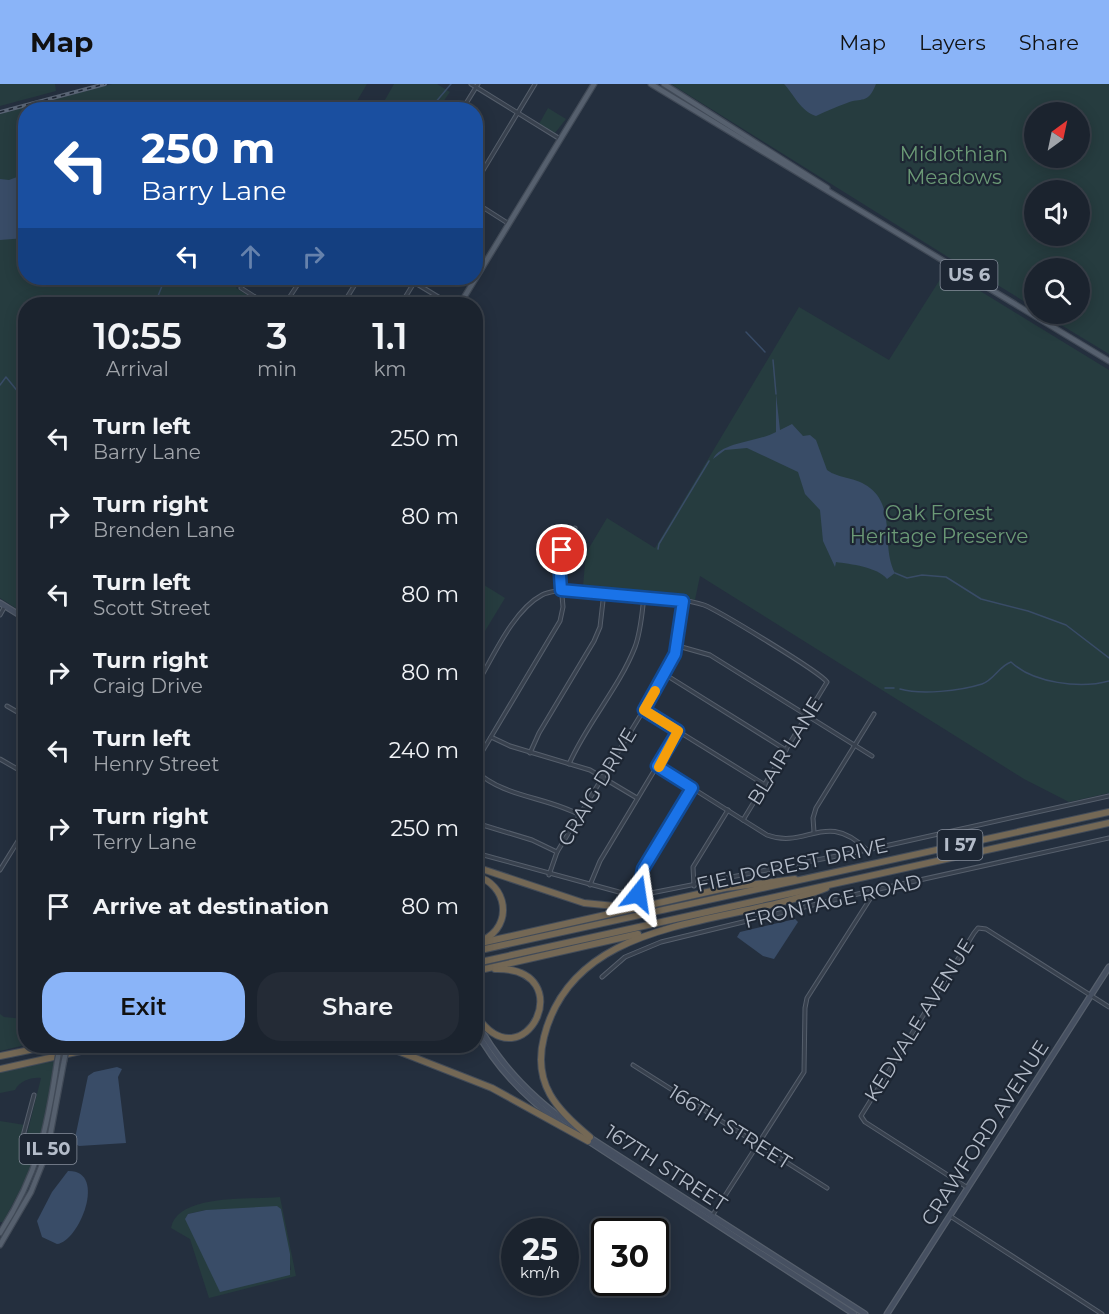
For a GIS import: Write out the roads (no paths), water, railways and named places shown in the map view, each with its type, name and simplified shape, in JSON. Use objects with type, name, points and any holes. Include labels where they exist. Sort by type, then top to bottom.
[{"type":"highway","name":"I 57","points":[[483,949],[1109,812]]},
{"type":"highway","name":"I 57","points":[[483,961],[1109,823]]},
{"type":"highway","points":[[483,869],[584,903],[615,908],[646,906]]},
{"type":"highway","points":[[483,941],[750,883],[810,878]]},
{"type":"highway","points":[[483,880],[495,887],[504,907],[501,922],[494,933],[483,939]]},
{"type":"highway","points":[[483,969],[674,927],[818,892],[842,882]]},
{"type":"highway","points":[[589,1139],[562,1113],[550,1096],[541,1064],[545,1031],[567,991],[594,963],[634,939],[674,927]]},
{"type":"highway","points":[[483,970],[511,970],[526,977],[541,997],[538,1018],[526,1033],[509,1038],[491,1034],[483,1024]]},
{"type":"highway","points":[[0,1056],[18,1052]]},
{"type":"highway","points":[[0,1069],[72,1053]]},
{"type":"highway","points":[[402,1053],[492,1089],[589,1139]]},
{"type":"main road","points":[[483,266],[594,84]]},
{"type":"main road","name":"US 6","points":[[651,84],[1109,361]]},
{"type":"main road","name":"US 6","points":[[664,84],[824,183],[829,190]]},
{"type":"main road","points":[[3,605],[18,614]]},
{"type":"main road","name":"CRAWFORD AVENUE","points":[[887,1314],[1109,967]]},
{"type":"main road","name":"167TH STREET","points":[[483,1033],[493,1049],[528,1091],[589,1139]]},
{"type":"main road","name":"167TH STREET","points":[[483,1040],[503,1071],[525,1094],[589,1139],[854,1314]]},
{"type":"main road","name":"IL 50","points":[[0,1233],[2,1225],[22,1194],[40,1151],[47,1127],[59,1053]]},
{"type":"main road","name":"IL 50","points":[[0,1245],[31,1192],[47,1152],[66,1053]]},
{"type":"main road","name":"167TH STREET","points":[[711,1218],[865,1314]]},
{"type":"street","points":[[471,84],[560,139]]},
{"type":"street","points":[[483,170],[535,84]]},
{"type":"street","points":[[467,102],[477,86]]},
{"type":"street","points":[[483,207],[509,224]]},
{"type":"street","points":[[242,285],[241,288],[255,297]]},
{"type":"street","points":[[419,285],[439,297]]},
{"type":"street","points":[[483,750],[560,621],[563,607],[559,560],[576,528]]},
{"type":"street","points":[[483,675],[526,607],[542,595],[561,590],[604,592],[683,601]]},
{"type":"street","points":[[530,753],[539,733],[594,641],[600,627],[604,592]]},
{"type":"street","points":[[569,764],[579,741],[633,651],[639,633],[644,596]]},
{"type":"street","name":"CRAIG DRIVE","points":[[549,875],[557,852],[666,675],[678,646],[683,601]]},
{"type":"street","name":"BLAIR LANE","points":[[683,601],[718,612],[826,682],[743,820]]},
{"type":"street","points":[[0,615],[3,605]]},
{"type":"street","points":[[678,646],[707,653],[872,756]]},
{"type":"street","points":[[666,675],[786,750]]},
{"type":"street","points":[[7,706],[18,712]]},
{"type":"street","points":[[644,710],[765,785]]},
{"type":"street","points":[[814,832],[815,810],[874,714]]},
{"type":"street","points":[[590,885],[600,861],[678,731]]},
{"type":"street","points":[[490,737],[603,777],[637,798]]},
{"type":"street","points":[[0,759],[18,769]]},
{"type":"street","points":[[657,766],[777,839],[830,830],[842,833],[867,850]]},
{"type":"street","points":[[483,776],[494,784],[557,804],[580,815]]},
{"type":"street","points":[[638,894],[643,869],[692,788]]},
{"type":"street","name":"FIELDCREST DRIVE","points":[[483,856],[549,875],[638,894],[694,886],[1109,796]]},
{"type":"street","points":[[694,886],[693,867],[728,810]]},
{"type":"street","points":[[483,825],[532,840],[557,852]]},
{"type":"street","name":"FRONTAGE ROAD","points":[[602,977],[625,957],[661,942],[870,891],[1109,838]]},
{"type":"street","points":[[0,870],[18,841]]},
{"type":"street","points":[[711,1218],[804,1072],[807,998],[870,899],[870,891]]},
{"type":"street","name":"KEDVALE AVENUE","points":[[968,1188],[865,1122],[861,1116],[974,933],[982,928],[1091,995]]},
{"type":"street","points":[[1091,995],[1109,1007]]},
{"type":"street","name":"166TH STREET","points":[[633,1065],[827,1188]]},
{"type":"street","points":[[34,1095],[23,1136],[25,1146],[40,1151]]},
{"type":"street","points":[[950,1216],[1102,1314]]},
{"type":"street","points":[[2,1225],[10,1230]]},
{"type":"water","points":[[784,84],[876,84],[867,98],[852,101],[816,116],[806,111]]},
{"type":"water","points":[[18,177],[18,239],[0,240],[0,179],[9,180]]},
{"type":"water","points":[[776,394],[780,430],[792,424],[803,436],[810,435],[816,440],[827,470],[865,484],[878,496],[886,517],[889,552],[895,573],[887,579],[863,567],[836,562],[835,567],[823,541],[820,510],[805,494],[798,472],[747,448],[725,450],[713,459],[724,449],[776,432]]},
{"type":"water","points":[[795,919],[798,922],[774,959],[763,956],[737,937],[740,932]]},
{"type":"water","points":[[117,1067],[122,1069],[118,1077],[126,1143],[79,1146],[74,1143],[88,1076],[94,1072]]},
{"type":"water","points":[[68,1171],[80,1174],[86,1182],[88,1193],[81,1220],[74,1232],[57,1244],[42,1237],[37,1221],[52,1192]]},
{"type":"water","points":[[277,1206],[281,1209],[290,1254],[290,1275],[220,1292],[185,1219],[188,1214],[206,1210]]},
{"type":"waterway","points":[[436,102],[451,84]]},
{"type":"waterway","points":[[155,297],[162,285]]},
{"type":"waterway","points":[[746,332],[765,352]]},
{"type":"waterway","points":[[773,360],[776,394]]},
{"type":"waterway","points":[[0,385],[6,377],[18,392]]},
{"type":"waterway","points":[[658,549],[709,461]]},
{"type":"waterway","points":[[895,573],[907,578],[922,575],[946,577],[981,599],[1028,611],[1066,625],[1109,658]]},
{"type":"waterway","points":[[900,689],[929,692],[982,684],[1011,662],[1032,675],[1057,682],[1085,684],[1109,681]]},
{"type":"waterway","points":[[885,688],[894,688]]},
{"type":"railway","points":[[38,102],[105,84]]},
{"type":"railway","points":[[0,112],[18,107]]},
{"type":"park label","name":"Midlothian Meadows","points":[[954,166]]},
{"type":"park label","name":"Oak Forest Heritage Preserve","points":[[939,524]]}]
